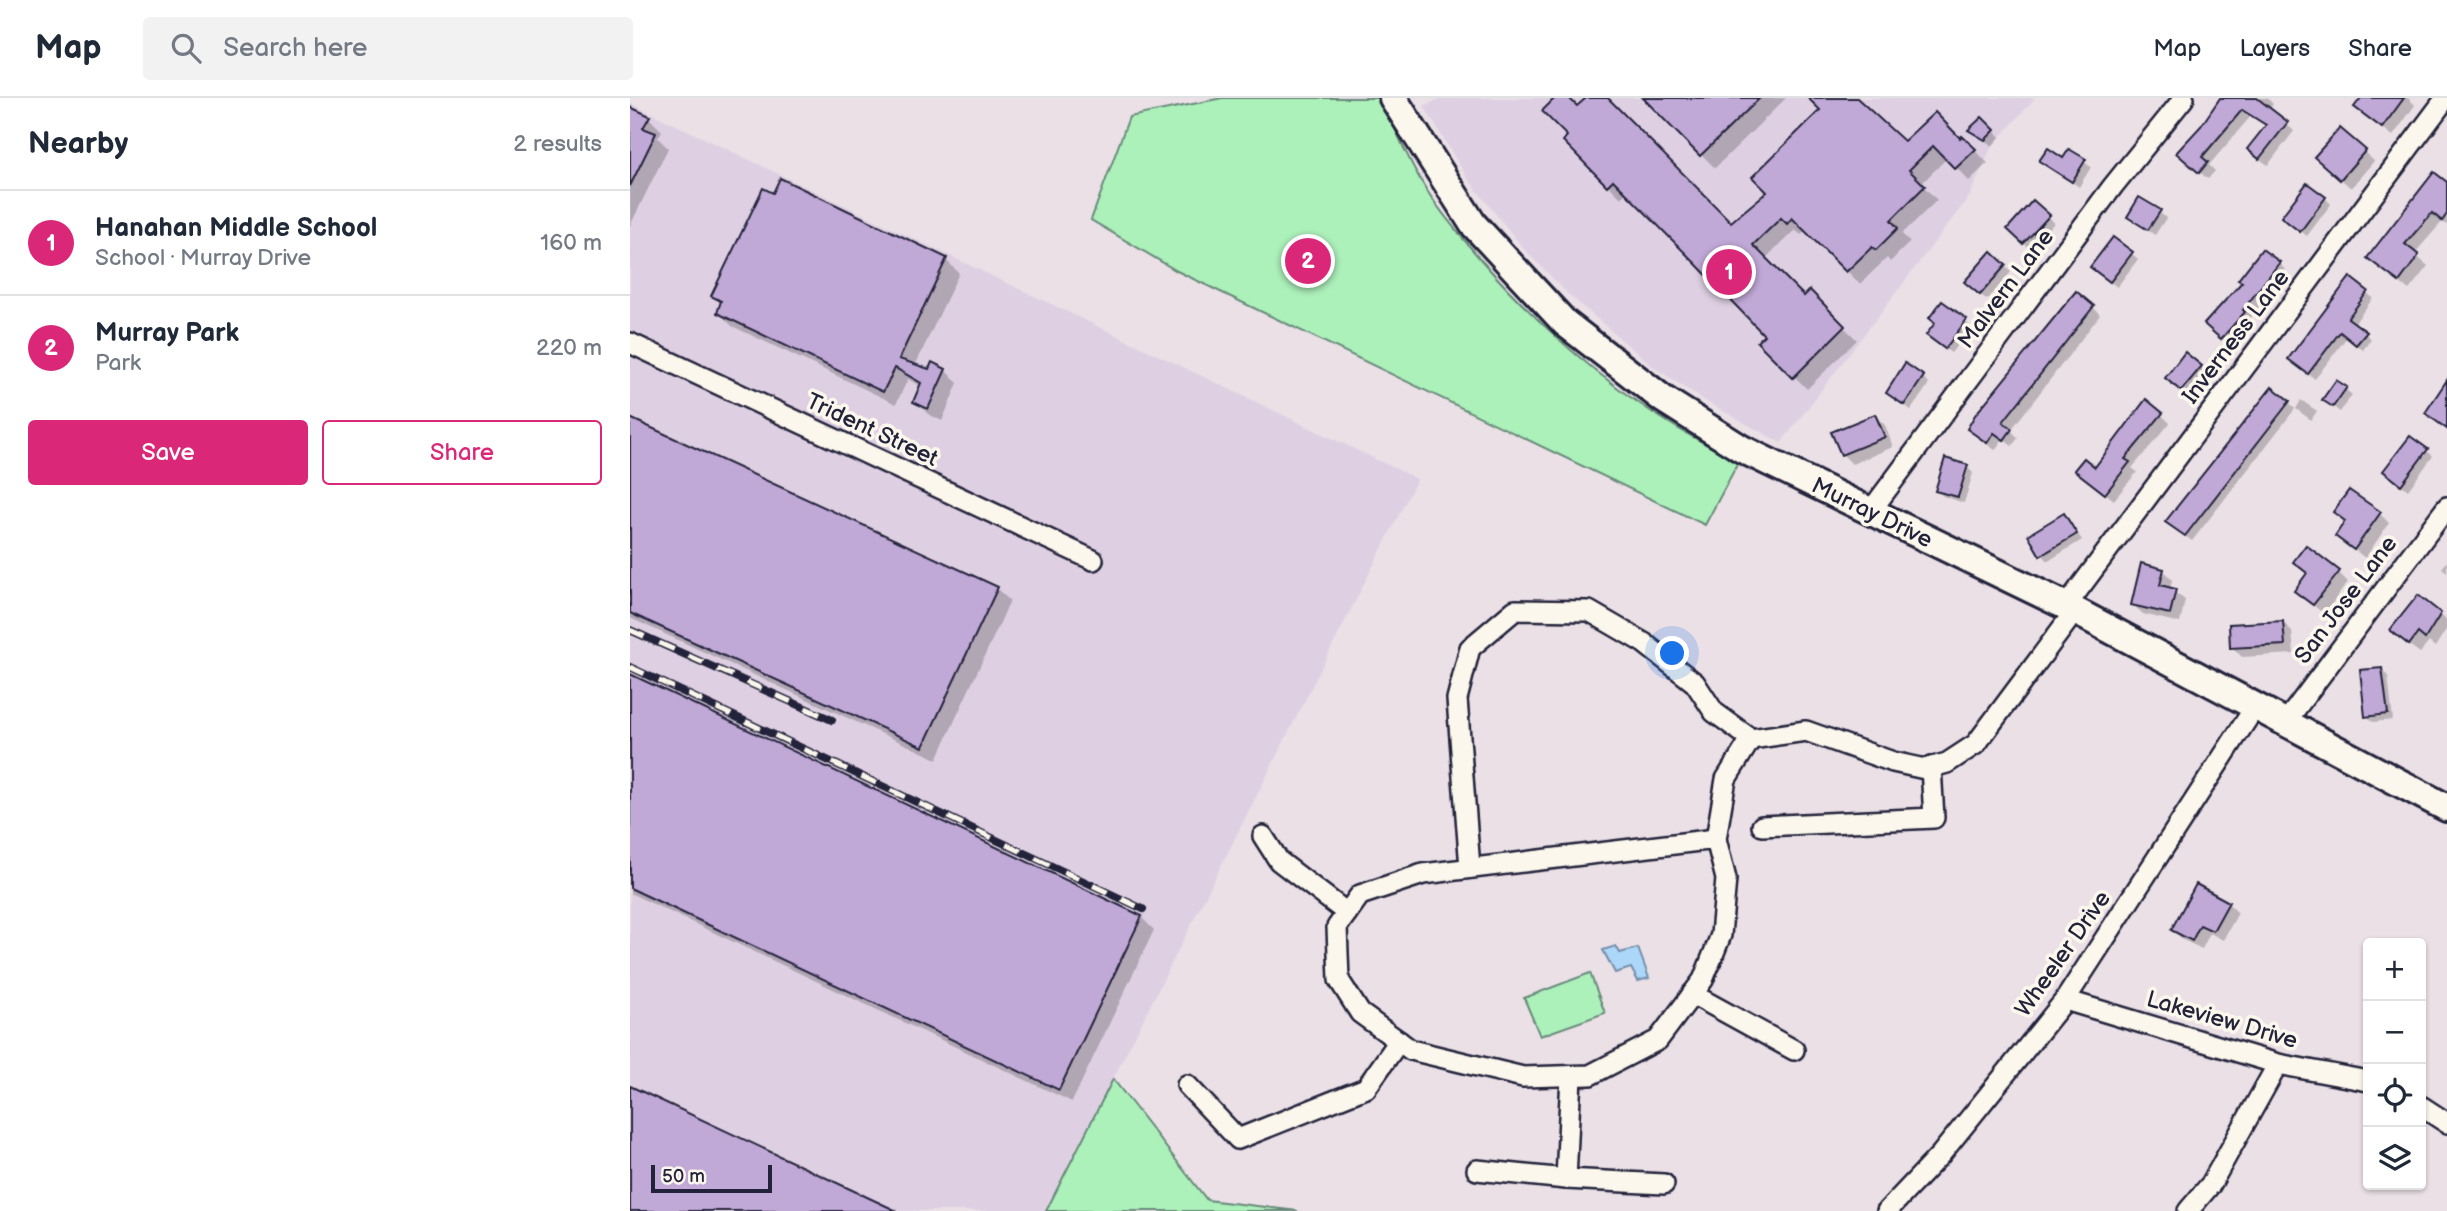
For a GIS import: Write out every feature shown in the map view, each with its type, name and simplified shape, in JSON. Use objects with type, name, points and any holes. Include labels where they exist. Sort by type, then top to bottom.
[{"type":"street","name":"Murray Drive","points":[[1393,98],[1473,224],[1565,324],[1663,399],[1716,434],[2070,609],[2447,808]]},
{"type":"street","name":"Malvern Lane","points":[[1870,512],[2113,186],[2185,98]]},
{"type":"street","name":"Inverness Lane","points":[[1931,767],[1947,763],[1976,744],[2070,609],[2446,98]]},
{"type":"street","name":"Trident Street","points":[[630,343],[1093,560]]},
{"type":"street","name":"San Jose Lane","points":[[2285,723],[2447,507]]},
{"type":"street","points":[[1470,868],[1457,699],[1470,648],[1515,610],[1589,611],[1644,643],[1695,683],[1714,712],[1751,739],[1806,731],[1893,762],[1925,769],[1931,767],[1934,818],[1762,826]]},
{"type":"street","name":"Wheeler Drive","points":[[1887,1211],[1941,1154],[2065,1000],[2255,707]]},
{"type":"street","points":[[1716,839],[1423,874],[1360,895],[1338,927],[1339,980],[1360,1013],[1411,1050],[1523,1077],[1590,1075],[1658,1040],[1703,979],[1721,935],[1726,879],[1716,839],[1726,779],[1751,739]]},
{"type":"street","points":[[1263,836],[1279,861],[1347,914]]},
{"type":"street","points":[[1692,994],[1794,1050]]},
{"type":"street","name":"Lakeview Drive","points":[[2065,1000],[2278,1063],[2363,1081]]},
{"type":"street","points":[[1187,1085],[1238,1139],[1366,1088],[1399,1041]]},
{"type":"street","points":[[2188,1211],[2211,1184],[2278,1063]]},
{"type":"street","points":[[1566,1180],[1571,1076]]},
{"type":"street","points":[[2426,1110],[2447,1124]]},
{"type":"street","points":[[1477,1170],[1566,1180],[1664,1184]]},
{"type":"shaded area","points":[[1442,98],[2035,98],[1991,148],[1969,197],[1781,443],[1707,402],[1655,368],[1569,295],[1524,249],[1468,179],[1424,106]]},
{"type":"shaded area","points":[[630,103],[1417,479],[1046,1211],[630,1211]]},
{"type":"green space","points":[[1222,98],[1381,98],[1419,178],[1432,198],[1459,234],[1509,291],[1568,348],[1632,399],[1702,442],[1739,461],[1705,525],[1177,271],[1091,220],[1129,117]]},
{"type":"green space","points":[[1590,973],[1605,1013],[1540,1036],[1524,998]]},
{"type":"green space","points":[[1113,1079],[1207,1200],[1298,1211],[1046,1211]]},
{"type":"water","points":[[1616,946],[1620,953],[1638,948],[1649,978],[1638,981],[1631,968],[1615,973],[1603,950]]},
{"type":"building","points":[[1555,98],[1569,98],[1577,106],[1586,98],[1608,98],[1731,222],[1767,192],[1752,177],[1820,110],[1808,98],[1857,98],[1904,141],[1935,112],[1960,138],[1962,136],[1976,149],[1955,169],[1933,146],[1909,170],[1925,186],[1891,220],[1898,228],[1876,250],[1872,247],[1846,272],[1792,218],[1787,224],[1781,218],[1753,245],[1804,296],[1810,290],[1845,326],[1793,378],[1757,342],[1764,335],[1697,265],[1613,180],[1607,186],[1563,141],[1567,136],[1542,111]]},
{"type":"building","points":[[1643,98],[1760,98],[1700,156]]},
{"type":"building","points":[[2220,98],[2257,98],[2288,122],[2259,159],[2247,149],[2266,125],[2242,110],[2202,157],[2208,162],[2199,173],[2176,153],[2201,126]]},
{"type":"building","points":[[2361,98],[2404,98],[2382,128],[2354,107]]},
{"type":"building","points":[[630,107],[650,116],[643,128],[656,133],[630,186]]},
{"type":"building","points":[[1982,117],[1995,130],[1985,140],[1968,130]]},
{"type":"building","points":[[2340,128],[2366,150],[2340,180],[2314,157]]},
{"type":"building","points":[[2048,148],[2063,158],[2069,149],[2086,159],[2072,182],[2039,161]]},
{"type":"building","points":[[2434,172],[2447,182],[2447,214],[2442,221],[2432,213],[2405,244],[2419,255],[2399,282],[2367,258]]},
{"type":"building","points":[[780,178],[947,258],[899,359],[929,369],[932,362],[946,369],[928,409],[913,402],[921,383],[895,368],[883,392],[717,313],[721,301],[711,296],[763,188],[773,193]]},
{"type":"building","points":[[2307,183],[2326,197],[2300,232],[2281,217]]},
{"type":"building","points":[[2139,197],[2161,210],[2148,230],[2127,217]]},
{"type":"building","points":[[2033,200],[2050,215],[2023,244],[2007,229]]},
{"type":"building","points":[[2113,237],[2133,252],[2110,282],[2090,267]]},
{"type":"building","points":[[2262,249],[2280,262],[2243,310],[2245,312],[2221,339],[2204,324],[2242,282],[2238,280]]},
{"type":"building","points":[[1991,251],[2006,265],[1980,295],[1964,282]]},
{"type":"building","points":[[2350,277],[2368,291],[2348,318],[2367,332],[2356,345],[2340,332],[2308,374],[2288,359]]},
{"type":"building","points":[[2076,291],[2094,306],[2003,422],[2012,429],[2004,440],[1994,433],[1987,443],[1967,429],[1975,415]]},
{"type":"building","points":[[1942,301],[1967,319],[1945,349],[1926,335],[1935,323],[1929,318]]},
{"type":"building","points":[[2185,352],[2202,366],[2181,391],[2165,378]]},
{"type":"building","points":[[1905,363],[1924,376],[1904,405],[1886,393]]},
{"type":"building","points":[[2336,380],[2347,387],[2333,407],[2322,400]]},
{"type":"building","points":[[2447,380],[2447,429],[2425,413]]},
{"type":"building","points":[[2272,387],[2290,401],[2185,536],[2165,522]]},
{"type":"building","points":[[2146,399],[2163,413],[2125,459],[2130,462],[2105,494],[2074,470],[2084,458],[2095,467]]},
{"type":"building","points":[[1875,414],[1885,437],[1841,455],[1831,432]]},
{"type":"building","points":[[630,418],[998,587],[923,747],[630,613]]},
{"type":"building","points":[[2410,436],[2428,449],[2401,485],[2383,471]]},
{"type":"building","points":[[1945,458],[1968,465],[1958,497],[1935,491]]},
{"type":"building","points":[[2349,490],[2381,512],[2354,550],[2335,536],[2345,521],[2333,512]]},
{"type":"building","points":[[2064,513],[2077,534],[2040,556],[2028,535]]},
{"type":"building","points":[[2306,545],[2340,571],[2313,605],[2294,591],[2307,573],[2293,562]]},
{"type":"building","points":[[2141,563],[2164,569],[2160,585],[2176,589],[2170,614],[2131,605]]},
{"type":"building","points":[[2418,595],[2441,613],[2425,639],[2418,633],[2409,645],[2390,630]]},
{"type":"building","points":[[2283,621],[2285,645],[2230,648],[2229,624]]},
{"type":"building","points":[[2382,668],[2388,714],[2365,717],[2360,670]]},
{"type":"building","points":[[630,674],[1142,916],[1059,1090],[630,888]]},
{"type":"building","points":[[2196,884],[2229,902],[2213,931],[2200,925],[2192,941],[2171,930]]},
{"type":"building","points":[[630,1086],[897,1211],[630,1211]]},
{"type":"railway","points":[[630,630],[832,720]]},
{"type":"railway","points":[[630,667],[1143,909]]},
{"type":"place","name":"Murray Park","points":[[1308,261]]},
{"type":"place","name":"Hanahan Middle School","points":[[1729,272]]}]
